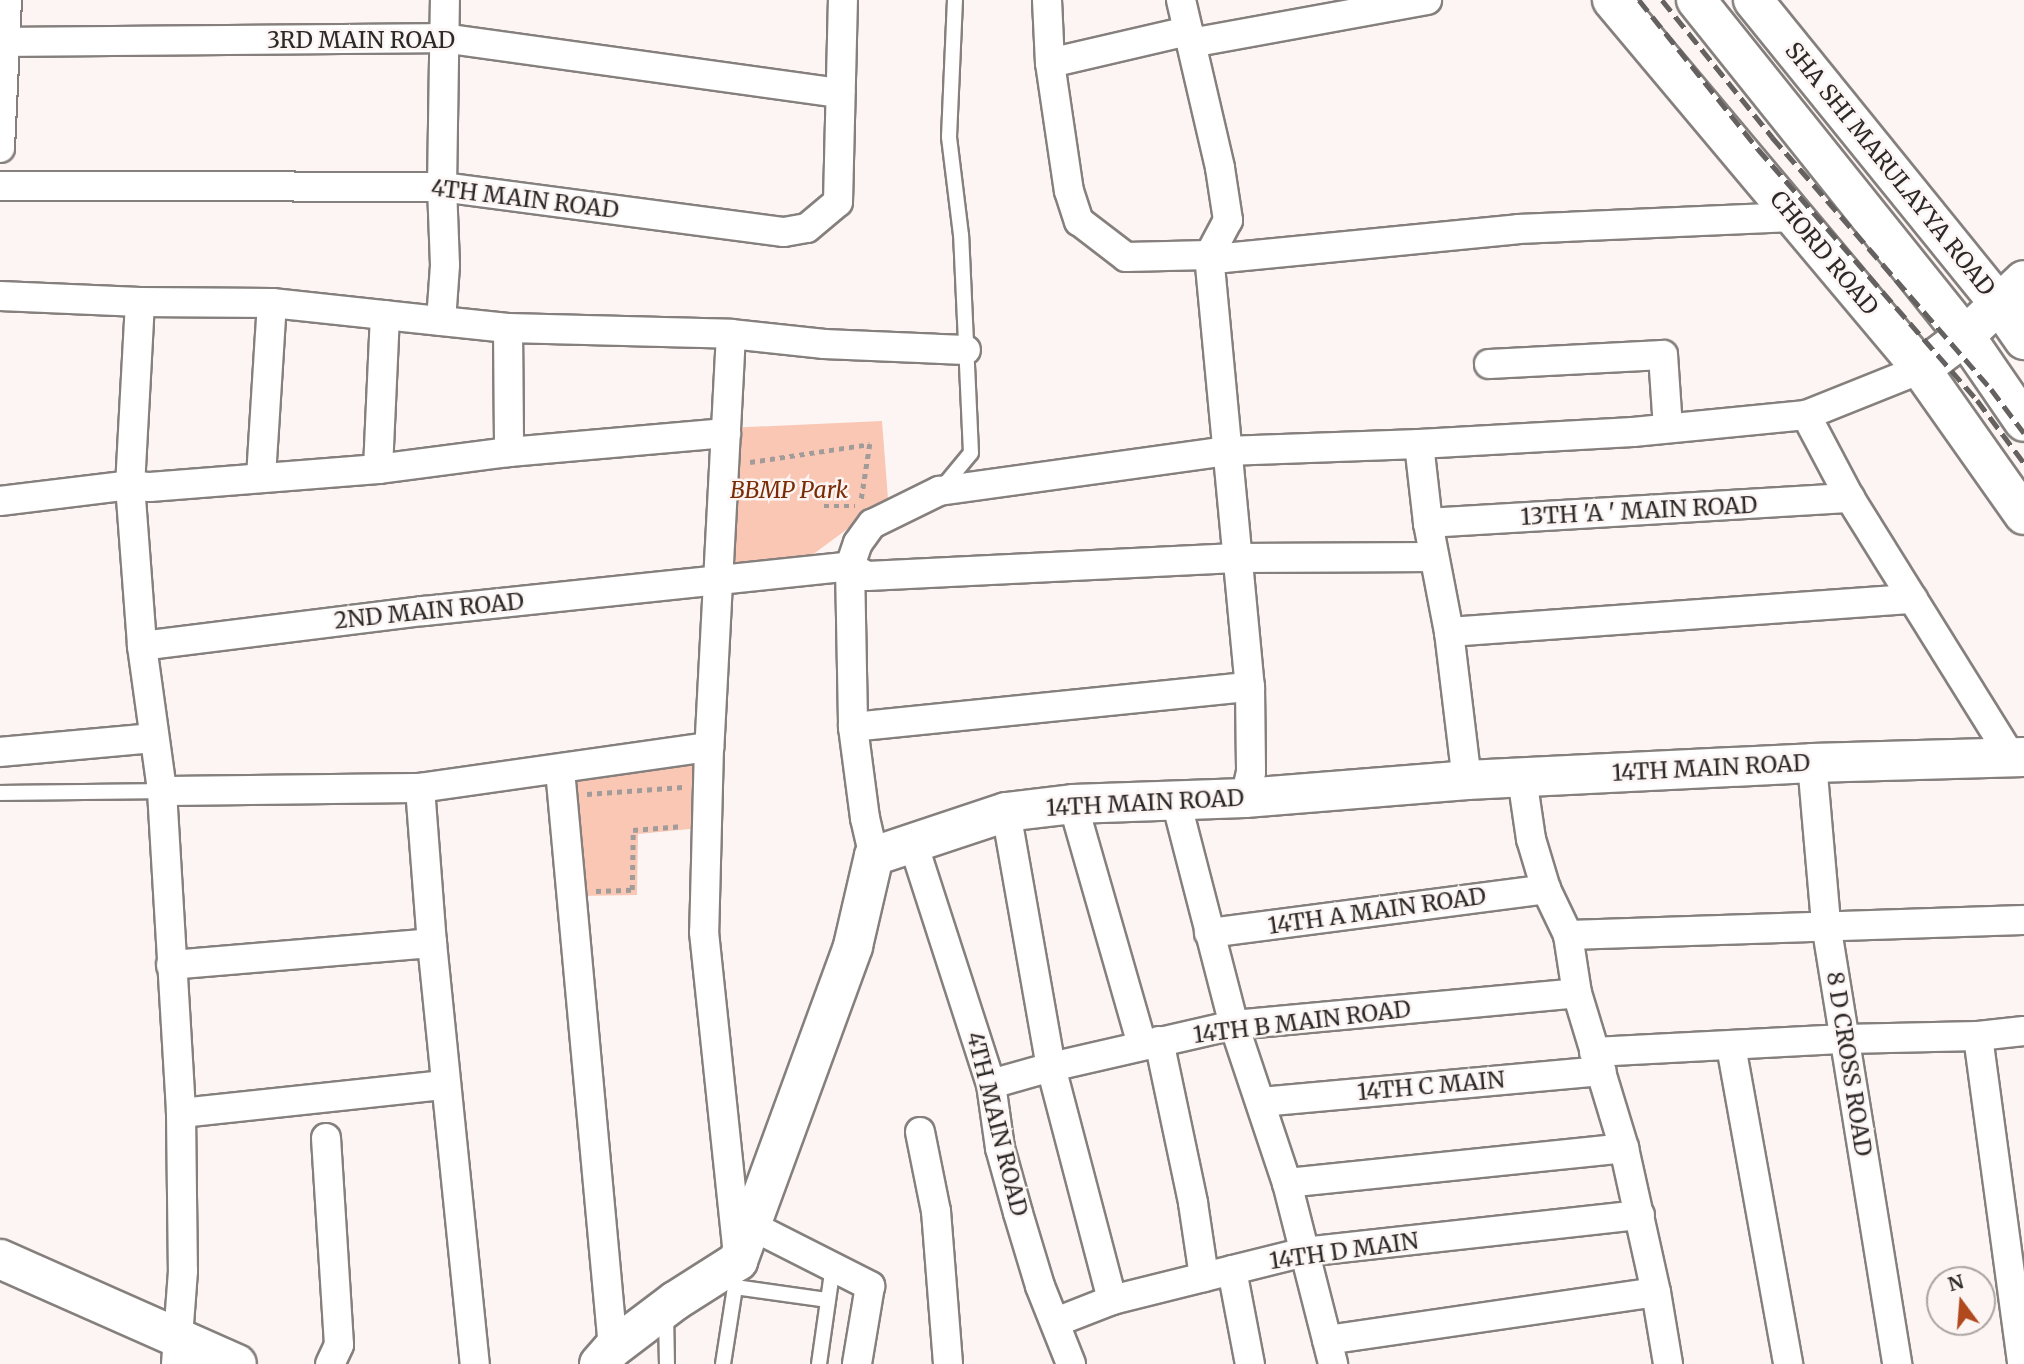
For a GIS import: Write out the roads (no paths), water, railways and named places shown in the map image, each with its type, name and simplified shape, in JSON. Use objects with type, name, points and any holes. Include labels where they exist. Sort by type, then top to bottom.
[{"type":"street","points":[[0,148],[7,0]]},
{"type":"street","points":[[441,321],[445,265],[442,187],[445,0]]},
{"type":"street","name":"4TH MAIN ROAD","points":[[0,186],[442,187],[784,232],[807,228],[838,202],[843,0]]},
{"type":"street","points":[[1047,0],[1050,63],[1069,191],[1079,221],[1126,257],[1209,255],[1224,258],[1518,229],[1793,217]]},
{"type":"street","points":[[1181,0],[1220,168],[1228,220],[1209,255],[1250,687],[1251,772],[1245,798]]},
{"type":"street","points":[[1050,63],[1190,37],[1427,0]]},
{"type":"street","name":"CHORD ROAD","points":[[1612,0],[1921,369],[2024,515]]},
{"type":"street","points":[[1696,0],[1965,336],[2024,422]]},
{"type":"street","name":"SHA SHI MARULAYYA ROAD","points":[[1753,0],[2011,292],[2024,340]]},
{"type":"street","name":"3RD MAIN ROAD","points":[[4,42],[443,38],[840,93]]},
{"type":"street","points":[[606,1356],[666,1308],[738,1261],[849,958],[874,856],[865,818],[853,727],[850,566],[858,542],[872,524],[939,491],[1226,451],[1419,444],[1668,428],[1806,415],[1921,369],[1965,336],[2011,292]]},
{"type":"street","points":[[0,296],[140,302],[272,303],[508,328],[731,334],[824,344],[966,350]]},
{"type":"street","points":[[140,302],[130,485],[142,646],[162,790],[181,1113],[183,1271],[176,1352]]},
{"type":"street","points":[[261,477],[272,303]]},
{"type":"street","points":[[378,469],[385,315]]},
{"type":"street","points":[[508,328],[509,452]]},
{"type":"street","points":[[731,334],[709,747],[704,932],[738,1261]]},
{"type":"street","points":[[1489,363],[1663,355],[1668,428]]},
{"type":"street","points":[[1806,415],[1850,498],[2018,757]]},
{"type":"street","points":[[0,501],[130,485],[150,487],[378,469],[509,452],[726,433]]},
{"type":"street","points":[[1419,444],[1428,523],[1449,632],[1468,780]]},
{"type":"street","name":"13TH 'A ' MAIN ROAD","points":[[1428,523],[1850,498]]},
{"type":"street","points":[[850,566],[867,576],[1236,558],[1434,557]]},
{"type":"street","name":"2ND MAIN ROAD","points":[[142,646],[424,611],[850,566]]},
{"type":"street","points":[[1449,632],[1913,598]]},
{"type":"street","points":[[853,727],[1250,687]]},
{"type":"street","points":[[0,752],[153,738]]},
{"type":"street","points":[[162,790],[420,788],[561,783],[709,747]]},
{"type":"street","name":"14TH MAIN ROAD","points":[[874,856],[1006,812],[1073,804],[1245,798],[1468,780],[1812,763],[2018,757]]},
{"type":"street","name":"8 D CROSS ROAD","points":[[1812,763],[1826,924],[1897,1364]]},
{"type":"street","points":[[1522,778],[1531,839],[1546,889],[1568,935],[1577,993],[1625,1148],[1656,1292],[1668,1364]]},
{"type":"street","points":[[561,783],[606,1356]]},
{"type":"street","points":[[420,788],[445,1085],[475,1364]]},
{"type":"street","points":[[1176,801],[1234,1025],[1287,1183],[1330,1352],[1656,1292]]},
{"type":"street","points":[[1073,804],[1151,1043],[1193,1203],[1204,1277]]},
{"type":"street","points":[[1006,812],[1051,1067],[1112,1300]]},
{"type":"street","name":"4TH MAIN ROAD","points":[[913,843],[991,1084],[1000,1148],[1040,1286],[1071,1364]]},
{"type":"street","name":"14TH A MAIN ROAD","points":[[1209,933],[1546,889]]},
{"type":"street","points":[[1568,935],[1826,924],[2024,920]]},
{"type":"street","points":[[171,965],[432,943]]},
{"type":"street","name":"14TH B MAIN ROAD","points":[[991,1084],[1051,1067],[1234,1025],[1577,993]]},
{"type":"street","points":[[1598,1061],[1731,1046],[1845,1039],[1978,1036],[2024,1031]]},
{"type":"street","points":[[1978,1036],[2017,1362]]},
{"type":"street","points":[[1731,1046],[1788,1364]]},
{"type":"street","name":"14TH C MAIN","points":[[1261,1102],[1598,1061]]},
{"type":"street","points":[[181,1113],[445,1085]]},
{"type":"street","points":[[920,1132],[936,1211],[948,1364]]},
{"type":"street","points":[[326,1138],[339,1345],[330,1364]]},
{"type":"street","points":[[1287,1183],[1625,1148]]},
{"type":"street","name":"14TH D MAIN","points":[[1056,1322],[1112,1300],[1304,1252],[1640,1215]]},
{"type":"street","points":[[750,1225],[870,1286],[857,1364]]},
{"type":"street","points":[[0,1259],[176,1352],[237,1364]]},
{"type":"street","points":[[1232,1270],[1250,1364]]},
{"type":"lane","points":[[939,491],[971,453],[961,234],[949,137],[955,0]]},
{"type":"lane","points":[[0,793],[162,790]]},
{"type":"lane","points":[[819,1364],[833,1266]]},
{"type":"lane","points":[[723,1364],[735,1287],[828,1300]]},
{"type":"lane","points":[[666,1308],[667,1364]]},
{"type":"railway","points":[[1639,0],[1758,149],[1977,400],[2024,463]]},
{"type":"railway","points":[[1662,0],[1772,137],[1991,389],[2024,433]]},
{"type":"park label","name":"BBMP Park","points":[[789,490]]}]
